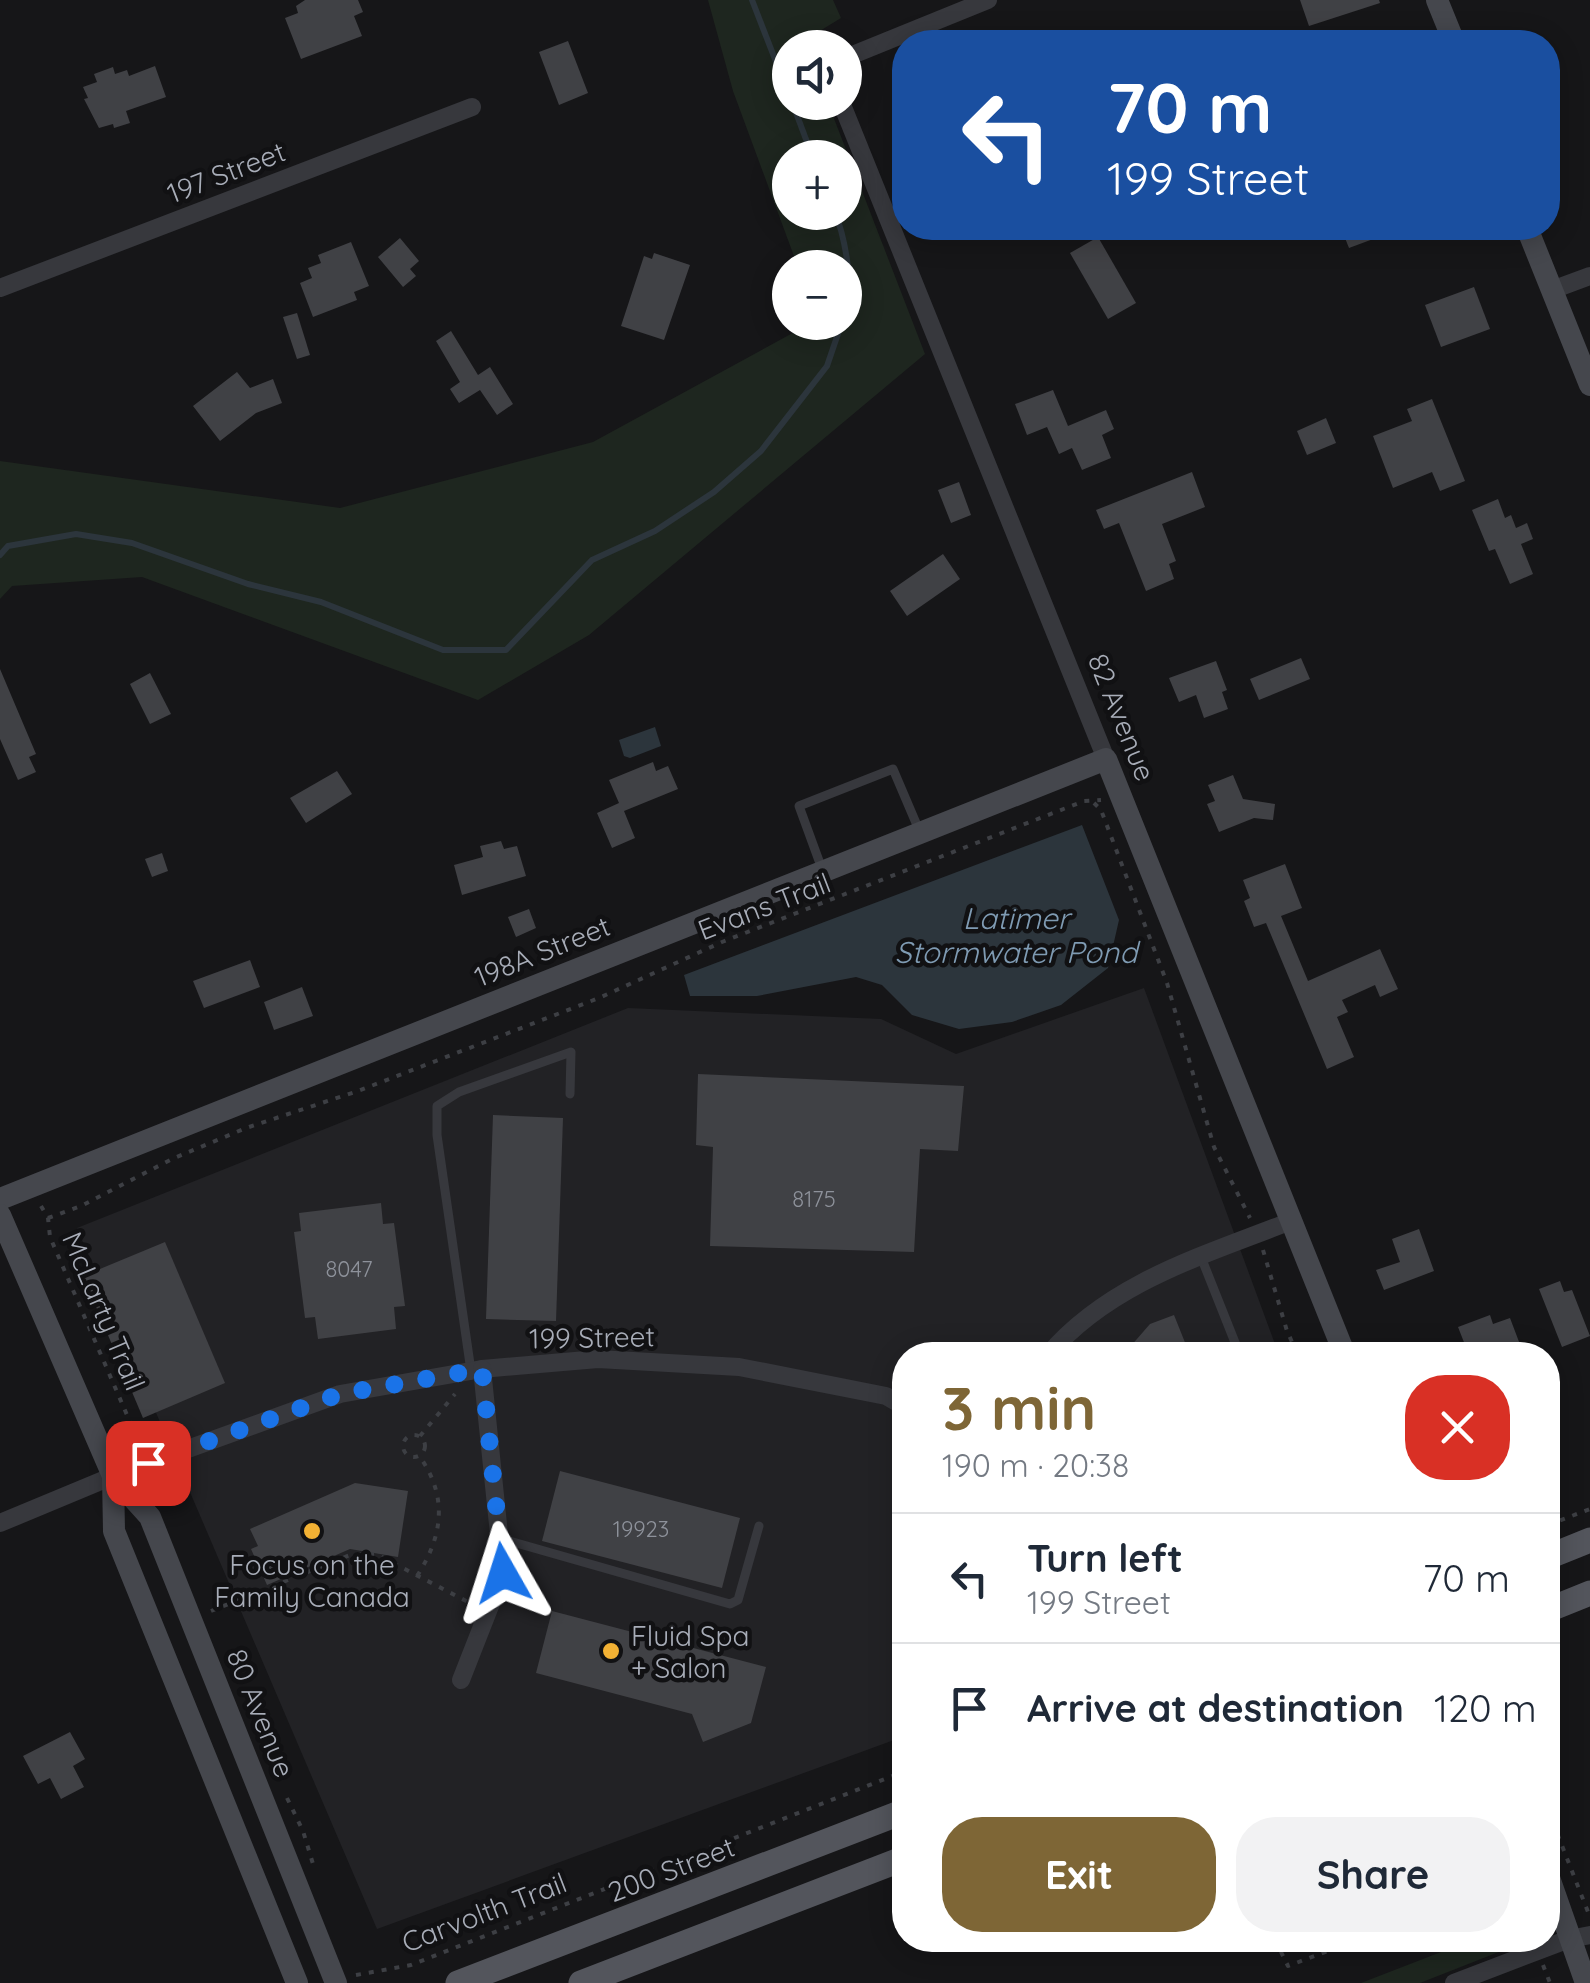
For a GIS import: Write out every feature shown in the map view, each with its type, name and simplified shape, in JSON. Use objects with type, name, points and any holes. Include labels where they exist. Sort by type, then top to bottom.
[{"type":"main road","points":[[1560,1552],[1590,1540]]},
{"type":"main road","points":[[1560,1605],[1590,1594]]},
{"type":"main road","name":"200 Street","points":[[458,1983],[892,1816]]},
{"type":"main road","points":[[581,1983],[892,1863]]},
{"type":"street","points":[[914,30],[988,0]]},
{"type":"street","points":[[1437,0],[1449,30]]},
{"type":"street","points":[[862,51],[892,39]]},
{"type":"street","name":"197 Street","points":[[0,288],[472,107]]},
{"type":"street","name":"82 Avenue","points":[[848,120],[892,228]]},
{"type":"street","name":"82 Avenue","points":[[897,240],[1340,1342]]},
{"type":"street","points":[[1533,240],[1590,385]]},
{"type":"street","points":[[1552,290],[1590,276]]},
{"type":"street","name":"198A Street","points":[[0,1199],[1106,759]]},
{"type":"street","name":"80 Avenue","points":[[0,1215],[112,1476],[150,1517],[346,1979]]},
{"type":"street","points":[[1059,1342],[1140,1281],[1291,1221]]},
{"type":"street","name":"199 Street","points":[[0,1523],[112,1476],[340,1394],[476,1370],[598,1359],[740,1367],[892,1399]]},
{"type":"street","points":[[461,1680],[503,1573],[476,1370]]},
{"type":"street","name":"80 Avenue","points":[[112,1476],[114,1531],[297,1983]]},
{"type":"street","points":[[1560,1899],[1579,1937],[1586,1983]]},
{"type":"street","points":[[1454,1983],[1538,1952]]},
{"type":"lane","points":[[823,871],[799,806],[893,769],[920,833]]},
{"type":"lane","points":[[476,1370],[436,1135],[437,1106],[459,1092],[570,1052],[570,1094]]},
{"type":"lane","points":[[1201,1257],[1235,1342]]},
{"type":"lane","points":[[499,1538],[730,1604],[738,1600],[759,1526]]},
{"type":"path","name":"Evans Trail","points":[[48,1218],[82,1206],[172,1159],[246,1128],[358,1091],[562,1012],[722,942],[1084,802],[1094,803],[1108,828],[1167,984],[1214,1147],[1246,1208]]},
{"type":"path","name":"McLarty Trail","points":[[40,1206],[135,1432]]},
{"type":"path","points":[[1265,1256],[1292,1342]]},
{"type":"path","points":[[420,1436],[458,1390]]},
{"type":"path","points":[[420,1436],[408,1436],[403,1447],[409,1456],[420,1457]]},
{"type":"path","points":[[420,1436],[426,1448],[420,1457]]},
{"type":"path","points":[[417,1576],[430,1557],[440,1522],[439,1498],[420,1457]]},
{"type":"path","points":[[1560,1521],[1590,1509]]},
{"type":"path","points":[[210,1611],[350,1555],[376,1554],[470,1603]]},
{"type":"path","name":"Carvolth Trail","points":[[346,1979],[411,1965],[892,1776]]},
{"type":"path","points":[[1560,1841],[1590,1917]]},
{"type":"path","points":[[1281,1952],[1288,1966],[1326,1952]]},
{"type":"path","points":[[1543,1960],[1550,1983]]},
{"type":"shaded area","points":[[708,0],[833,0],[841,18],[821,30],[772,30],[772,120],[835,120],[842,140],[772,140],[772,197],[733,91]]},
{"type":"shaded area","points":[[862,191],[925,354],[589,635],[478,700],[142,577],[12,586],[0,599],[0,461],[340,508],[593,442],[780,340],[862,340],[862,250],[792,250],[784,230],[862,230]]},
{"type":"shaded area","points":[[1144,988],[1274,1342],[892,1342],[892,1741],[377,1929],[77,1228],[628,1008],[881,1019],[956,1054]]},
{"type":"shaded area","points":[[1441,1952],[1499,1952],[1420,1983],[1361,1983]]},
{"type":"water","points":[[655,727],[661,746],[630,758],[624,756],[619,740]]},
{"type":"water","name":"Latimer Stormwater Pond","points":[[1082,825],[1119,920],[1108,968],[1061,1005],[1012,1022],[959,1029],[912,1015],[882,985],[856,977],[757,996],[690,996],[684,975]]},
{"type":"building","points":[[305,0],[358,0],[363,12],[354,16],[362,36],[301,59],[285,18],[298,13],[296,6]]},
{"type":"building","points":[[1300,0],[1379,0],[1380,3],[1309,26]]},
{"type":"building","points":[[568,41],[588,93],[559,105],[539,52]]},
{"type":"building","points":[[155,66],[166,97],[126,111],[130,123],[99,128],[84,99],[88,98],[83,87],[97,82],[94,74],[113,67],[115,74],[127,70],[129,76]]},
{"type":"building","points":[[400,238],[419,261],[410,269],[416,276],[403,287],[378,257]]},
{"type":"building","points":[[1100,240],[1136,303],[1108,319],[1070,253]]},
{"type":"building","points":[[1346,240],[1370,240],[1349,248]]},
{"type":"building","points":[[351,242],[369,286],[354,292],[357,300],[313,317],[300,283],[312,278],[308,268],[321,263],[318,255]]},
{"type":"building","points":[[654,253],[690,265],[664,340],[621,326],[644,256],[652,259]]},
{"type":"building","points":[[1474,287],[1490,329],[1441,347],[1425,305]]},
{"type":"building","points":[[297,313],[310,355],[297,359],[283,317]]},
{"type":"building","points":[[451,331],[478,375],[490,367],[513,404],[497,415],[480,390],[459,403],[450,389],[460,382],[436,341]]},
{"type":"building","points":[[237,372],[250,388],[273,379],[282,403],[256,413],[220,441],[193,406]]},
{"type":"building","points":[[1053,390],[1068,426],[1106,410],[1114,429],[1102,435],[1111,458],[1082,470],[1072,448],[1059,454],[1047,427],[1027,435],[1015,404]]},
{"type":"building","points":[[1432,399],[1465,481],[1440,491],[1432,472],[1393,488],[1373,436],[1412,421],[1407,409]]},
{"type":"building","points":[[1326,418],[1336,443],[1307,455],[1297,431]]},
{"type":"building","points":[[1192,472],[1205,507],[1162,524],[1176,561],[1169,564],[1174,579],[1146,591],[1119,523],[1104,529],[1096,510]]},
{"type":"building","points":[[959,482],[971,515],[951,523],[938,490]]},
{"type":"building","points":[[1498,499],[1505,518],[1511,515],[1516,528],[1527,523],[1533,539],[1521,544],[1533,574],[1510,584],[1495,549],[1489,551],[1472,510]]},
{"type":"building","points":[[943,554],[960,579],[907,616],[890,591]]},
{"type":"building","points":[[1301,658],[1310,679],[1259,700],[1250,679]]},
{"type":"building","points":[[1216,661],[1227,690],[1222,692],[1228,709],[1204,718],[1196,695],[1179,702],[1169,678]]},
{"type":"building","points":[[0,669],[36,754],[29,757],[36,772],[18,780],[0,739]]},
{"type":"building","points":[[150,673],[171,714],[150,724],[130,684]]},
{"type":"building","points":[[653,762],[656,771],[668,766],[678,789],[624,811],[635,838],[612,848],[597,813],[619,803],[609,780]]},
{"type":"building","points":[[337,771],[352,794],[306,823],[290,798]]},
{"type":"building","points":[[1233,775],[1243,799],[1275,804],[1273,820],[1254,818],[1219,832],[1207,804],[1215,801],[1208,785]]},
{"type":"building","points":[[501,841],[504,849],[517,846],[526,876],[462,895],[454,865],[483,857],[480,846]]},
{"type":"building","points":[[162,853],[168,871],[152,877],[145,859]]},
{"type":"building","points":[[1285,864],[1302,908],[1281,916],[1308,981],[1380,949],[1398,989],[1380,997],[1375,985],[1342,1000],[1348,1012],[1337,1017],[1354,1057],[1327,1069],[1266,923],[1254,927],[1244,901],[1250,898],[1243,880]]},
{"type":"building","points":[[529,909],[536,928],[516,937],[508,917]]},
{"type":"building","points":[[250,960],[260,987],[204,1008],[193,981]]},
{"type":"building","points":[[302,987],[313,1016],[274,1030],[264,1002]]},
{"type":"building","points":[[698,1074],[964,1086],[958,1151],[920,1149],[914,1252],[710,1246],[713,1147],[696,1145]]},
{"type":"building","points":[[493,1115],[563,1118],[556,1321],[486,1319]]},
{"type":"building","points":[[381,1203],[383,1224],[394,1223],[405,1306],[394,1307],[396,1329],[318,1339],[315,1317],[305,1318],[294,1232],[301,1231],[299,1213]]},
{"type":"building","points":[[1419,1229],[1434,1271],[1384,1290],[1376,1270],[1400,1262],[1392,1239]]},
{"type":"building","points":[[165,1242],[225,1383],[143,1418],[83,1276]]},
{"type":"building","points":[[1560,1281],[1564,1292],[1572,1290],[1590,1336],[1562,1347],[1539,1289]]},
{"type":"building","points":[[1174,1315],[1185,1342],[1134,1342],[1150,1324]]},
{"type":"building","points":[[1490,1315],[1493,1324],[1510,1318],[1519,1342],[1464,1342],[1458,1327]]},
{"type":"building","points":[[560,1471],[740,1518],[722,1588],[542,1541]]},
{"type":"building","points":[[355,1483],[408,1491],[398,1557],[350,1549],[267,1585],[251,1549],[258,1546],[250,1529]]},
{"type":"building","points":[[552,1611],[766,1667],[751,1723],[703,1742],[692,1714],[536,1673]]},
{"type":"building","points":[[70,1732],[85,1759],[73,1766],[84,1787],[61,1799],[50,1778],[38,1784],[23,1756]]},
{"type":"waterway","points":[[752,0],[772,52]]},
{"type":"waterway","points":[[799,120],[806,140]]},
{"type":"waterway","points":[[840,230],[845,250]]},
{"type":"waterway","points":[[0,555],[8,546],[76,534],[132,543],[248,584],[321,602],[443,650],[506,650],[592,560],[655,531],[714,492],[761,451],[827,366],[836,340]]},
{"type":"place","name":"Focus on the Family Canada","points":[[312,1531]]},
{"type":"place","name":"Fluid Spa + Salon","points":[[611,1651]]},
{"type":"route","points":[[148,1463],[340,1394],[482,1369],[503,1573]]}]
